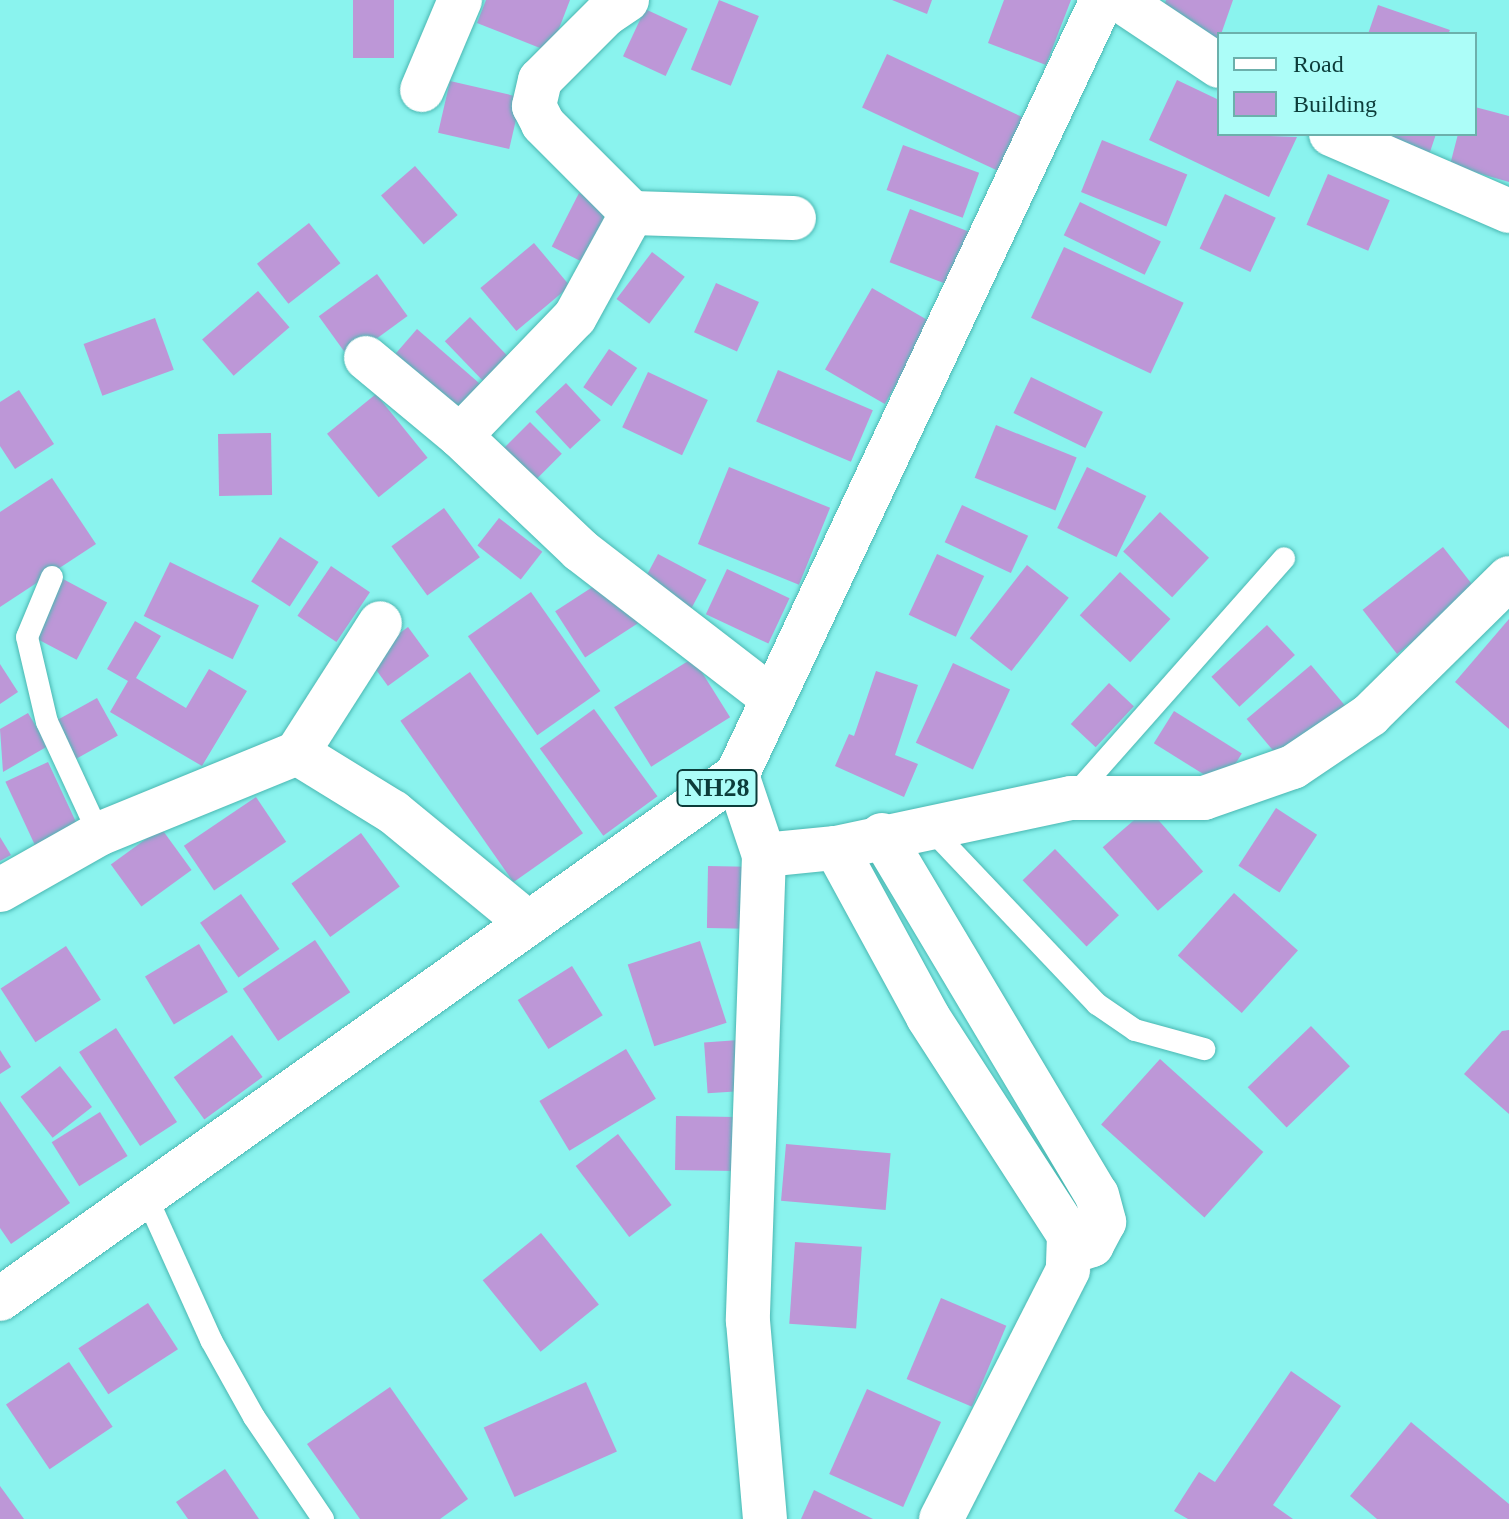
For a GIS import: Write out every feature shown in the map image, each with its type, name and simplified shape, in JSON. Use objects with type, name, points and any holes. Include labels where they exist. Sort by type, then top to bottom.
[{"type":"main road","points":[[422,90],[460,0]]},
{"type":"main road","points":[[627,0],[606,14],[540,80],[534,106],[543,124],[632,213],[794,218]]},
{"type":"main road","name":"NH28","points":[[0,1299],[147,1198],[737,775],[1102,0]]},
{"type":"main road","points":[[1120,0],[1217,65]]},
{"type":"main road","points":[[1336,136],[1509,211]]},
{"type":"main road","points":[[460,436],[575,317],[632,213]]},
{"type":"main road","points":[[366,358],[460,436],[580,550],[772,698]]},
{"type":"main road","points":[[764,855],[836,848],[882,835],[1071,798],[1204,798],[1293,767],[1370,715],[1509,578]]},
{"type":"main road","points":[[0,890],[99,834],[297,753],[380,623]]},
{"type":"main road","points":[[297,753],[393,812],[528,923]]},
{"type":"main road","points":[[737,775],[764,855],[748,1321],[765,1519]]},
{"type":"main road","points":[[882,835],[1097,1195],[1104,1222],[1092,1245],[1071,1252]]},
{"type":"main road","points":[[836,848],[928,1017],[1069,1235],[1071,1252],[1068,1270],[943,1518]]},
{"type":"lane","points":[[1071,798],[1284,558]]},
{"type":"lane","points":[[52,577],[27,637],[47,722],[99,834]]},
{"type":"lane","points":[[929,827],[1097,1004],[1135,1030],[1204,1049]]},
{"type":"lane","points":[[147,1198],[218,1353],[254,1417],[323,1519]]},
{"type":"building","points":[[353,0],[394,0],[394,58],[353,58]]},
{"type":"building","points":[[486,0],[570,0],[550,52],[477,23]]},
{"type":"building","points":[[719,0],[759,16],[731,86],[691,70]]},
{"type":"building","points":[[892,0],[932,0],[927,14]]},
{"type":"building","points":[[1004,0],[1071,0],[1046,65],[988,43]]},
{"type":"building","points":[[1166,0],[1233,0],[1222,32],[1217,32],[1217,39],[1159,21]]},
{"type":"building","points":[[1378,5],[1450,30],[1449,32],[1369,32]]},
{"type":"building","points":[[645,9],[688,29],[666,76],[623,56]]},
{"type":"building","points":[[887,54],[1024,118],[999,171],[862,107]]},
{"type":"building","points":[[1177,80],[1217,99],[1217,136],[1297,137],[1269,197],[1149,140]]},
{"type":"building","points":[[450,81],[521,97],[509,149],[438,133]]},
{"type":"building","points":[[1477,108],[1509,116],[1509,182],[1450,165],[1457,136],[1477,136]]},
{"type":"building","points":[[1369,136],[1435,136],[1425,167]]},
{"type":"building","points":[[1102,140],[1187,174],[1166,226],[1081,192]]},
{"type":"building","points":[[903,145],[979,173],[963,218],[887,190]]},
{"type":"building","points":[[415,166],[458,215],[424,245],[381,196]]},
{"type":"building","points":[[1328,174],[1390,200],[1368,251],[1307,225]]},
{"type":"building","points":[[579,193],[615,211],[587,265],[552,246]]},
{"type":"building","points":[[1225,194],[1276,218],[1250,272],[1200,248]]},
{"type":"building","points":[[1080,202],[1161,241],[1145,275],[1064,235]]},
{"type":"building","points":[[910,209],[973,233],[952,286],[890,262]]},
{"type":"building","points":[[309,223],[340,263],[288,304],[257,264]]},
{"type":"building","points":[[534,243],[570,286],[516,331],[480,288]]},
{"type":"building","points":[[1064,247],[1184,303],[1151,373],[1031,318]]},
{"type":"building","points":[[652,252],[685,277],[649,324],[616,299]]},
{"type":"building","points":[[377,274],[408,316],[349,358],[319,316]]},
{"type":"building","points":[[716,283],[759,302],[737,351],[694,332]]},
{"type":"building","points":[[872,288],[932,323],[885,404],[825,369]]},
{"type":"building","points":[[258,291],[289,327],[234,376],[202,340]]},
{"type":"building","points":[[470,317],[512,361],[487,385],[445,341]]},
{"type":"building","points":[[155,318],[174,370],[102,396],[84,344]]},
{"type":"building","points":[[417,329],[484,387],[455,421],[387,363]]},
{"type":"building","points":[[609,349],[637,368],[611,406],[583,387]]},
{"type":"building","points":[[778,370],[873,410],[851,462],[756,422]]},
{"type":"building","points":[[648,372],[708,400],[682,455],[622,427]]},
{"type":"building","points":[[1031,377],[1103,412],[1085,448],[1013,413]]},
{"type":"building","points":[[566,383],[601,420],[570,449],[535,412]]},
{"type":"building","points":[[19,390],[54,444],[15,469],[0,446],[0,402]]},
{"type":"building","points":[[376,394],[428,458],[379,497],[327,434]]},
{"type":"building","points":[[530,422],[562,454],[534,482],[502,450]]},
{"type":"building","points":[[996,425],[1077,458],[1055,510],[975,478]]},
{"type":"building","points":[[271,433],[272,495],[219,496],[218,434]]},
{"type":"building","points":[[729,467],[830,508],[799,585],[698,544]]},
{"type":"building","points":[[1087,467],[1146,496],[1117,557],[1057,528]]},
{"type":"building","points":[[52,478],[96,544],[0,607],[0,512]]},
{"type":"building","points":[[962,505],[1028,536],[1011,573],[945,542]]},
{"type":"building","points":[[444,508],[480,557],[427,596],[391,546]]},
{"type":"building","points":[[1160,512],[1209,558],[1172,597],[1123,551]]},
{"type":"building","points":[[499,518],[542,552],[521,579],[477,546]]},
{"type":"building","points":[[280,537],[319,562],[290,607],[251,581]]},
{"type":"building","points":[[1443,547],[1477,591],[1397,654],[1363,610]]},
{"type":"building","points":[[658,554],[707,580],[691,609],[643,583]]},
{"type":"building","points":[[937,554],[984,576],[956,637],[909,615]]},
{"type":"building","points":[[170,562],[259,605],[233,659],[144,616]]},
{"type":"building","points":[[1027,565],[1069,598],[1012,671],[970,638]]},
{"type":"building","points":[[331,566],[370,592],[336,642],[297,616]]},
{"type":"building","points":[[727,569],[790,598],[768,643],[706,614]]},
{"type":"building","points":[[1120,572],[1170,619],[1130,662],[1080,615]]},
{"type":"building","points":[[608,577],[638,623],[585,657],[555,611]]},
{"type":"building","points":[[63,579],[107,602],[77,660],[32,636]]},
{"type":"building","points":[[531,592],[600,691],[537,735],[468,636]]},
{"type":"building","points":[[1509,619],[1509,729],[1455,682]]},
{"type":"building","points":[[135,621],[161,636],[136,678],[186,708],[209,669],[247,691],[202,766],[110,712],[128,681],[107,669]]},
{"type":"building","points":[[1267,625],[1295,655],[1239,707],[1211,677]]},
{"type":"building","points":[[408,627],[429,656],[388,686],[367,657]]},
{"type":"building","points":[[693,658],[730,717],[651,767],[614,707]]},
{"type":"building","points":[[953,663],[1010,690],[973,769],[916,743]]},
{"type":"building","points":[[0,664],[18,692],[0,704]]},
{"type":"building","points":[[1311,665],[1349,710],[1285,764],[1247,719]]},
{"type":"building","points":[[876,671],[918,685],[895,755],[918,764],[904,797],[835,766],[849,734],[854,736]]},
{"type":"building","points":[[470,672],[583,833],[513,882],[400,721]]},
{"type":"building","points":[[1109,683],[1134,706],[1096,747],[1071,724]]},
{"type":"building","points":[[97,698],[118,736],[76,759],[55,721]]},
{"type":"building","points":[[594,709],[657,796],[603,836],[540,748]]},
{"type":"building","points":[[1174,711],[1242,753],[1222,786],[1154,743]]},
{"type":"building","points":[[28,713],[48,746],[3,772],[0,729]]},
{"type":"building","points":[[48,762],[78,827],[36,847],[5,782]]},
{"type":"building","points":[[256,797],[286,842],[214,890],[184,846]]},
{"type":"building","points":[[1148,808],[1203,871],[1158,911],[1103,847]]},
{"type":"building","points":[[1276,808],[1317,835],[1280,893],[1238,866]]},
{"type":"building","points":[[161,828],[192,870],[141,907],[111,864]]},
{"type":"building","points":[[361,833],[400,886],[330,937],[291,884]]},
{"type":"building","points":[[0,837],[11,855],[0,861]]},
{"type":"building","points":[[1055,849],[1119,915],[1087,946],[1023,880]]},
{"type":"building","points":[[708,866],[747,867],[746,929],[707,928]]},
{"type":"building","points":[[1234,893],[1298,951],[1242,1013],[1178,955]]},
{"type":"building","points":[[241,894],[279,949],[238,978],[200,923]]},
{"type":"building","points":[[315,940],[350,992],[278,1041],[243,989]]},
{"type":"building","points":[[700,941],[727,1023],[654,1046],[628,964]]},
{"type":"building","points":[[199,944],[228,992],[174,1024],[145,976]]},
{"type":"building","points":[[66,946],[101,1000],[35,1042],[1,988]]},
{"type":"building","points":[[572,966],[603,1015],[548,1049],[518,1000]]},
{"type":"building","points":[[1311,1026],[1350,1066],[1287,1127],[1248,1087]]},
{"type":"building","points":[[116,1028],[177,1122],[140,1146],[79,1052]]},
{"type":"building","points":[[1509,1030],[1509,1114],[1464,1074],[1502,1031]]},
{"type":"building","points":[[232,1035],[263,1077],[204,1119],[174,1077]]},
{"type":"building","points":[[739,1040],[743,1091],[708,1093],[704,1042]]},
{"type":"building","points":[[626,1049],[656,1099],[569,1151],[539,1101]]},
{"type":"building","points":[[0,1050],[11,1067],[0,1074]]},
{"type":"building","points":[[1160,1059],[1263,1152],[1204,1217],[1101,1124]]},
{"type":"building","points":[[60,1066],[92,1107],[53,1138],[21,1097]]},
{"type":"building","points":[[0,1101],[70,1203],[11,1244],[0,1228]]},
{"type":"building","points":[[100,1112],[128,1156],[79,1186],[52,1142]]},
{"type":"building","points":[[676,1116],[735,1117],[734,1171],[675,1170]]},
{"type":"building","points":[[618,1134],[672,1205],[629,1237],[576,1166]]},
{"type":"building","points":[[786,1144],[891,1153],[886,1210],[781,1201]]},
{"type":"building","points":[[541,1233],[599,1304],[541,1352],[483,1280]]},
{"type":"building","points":[[795,1242],[862,1247],[856,1328],[789,1324]]},
{"type":"building","points":[[941,1298],[1006,1326],[972,1407],[907,1379]]},
{"type":"building","points":[[148,1303],[178,1349],[108,1394],[78,1348]]},
{"type":"building","points":[[69,1362],[113,1427],[50,1469],[6,1404]]},
{"type":"building","points":[[1291,1371],[1341,1406],[1273,1505],[1293,1519],[1188,1519],[1174,1511],[1199,1472],[1215,1482]]},
{"type":"building","points":[[586,1382],[617,1451],[515,1497],[484,1428]]},
{"type":"building","points":[[390,1387],[468,1499],[440,1519],[360,1519],[307,1444]]},
{"type":"building","points":[[867,1389],[941,1422],[903,1507],[829,1474]]},
{"type":"building","points":[[1411,1422],[1509,1504],[1509,1519],[1377,1519],[1350,1496]]},
{"type":"building","points":[[225,1469],[259,1519],[188,1519],[176,1502]]},
{"type":"building","points":[[0,1486],[24,1519],[0,1519]]},
{"type":"building","points":[[814,1490],[873,1519],[801,1519]]}]
